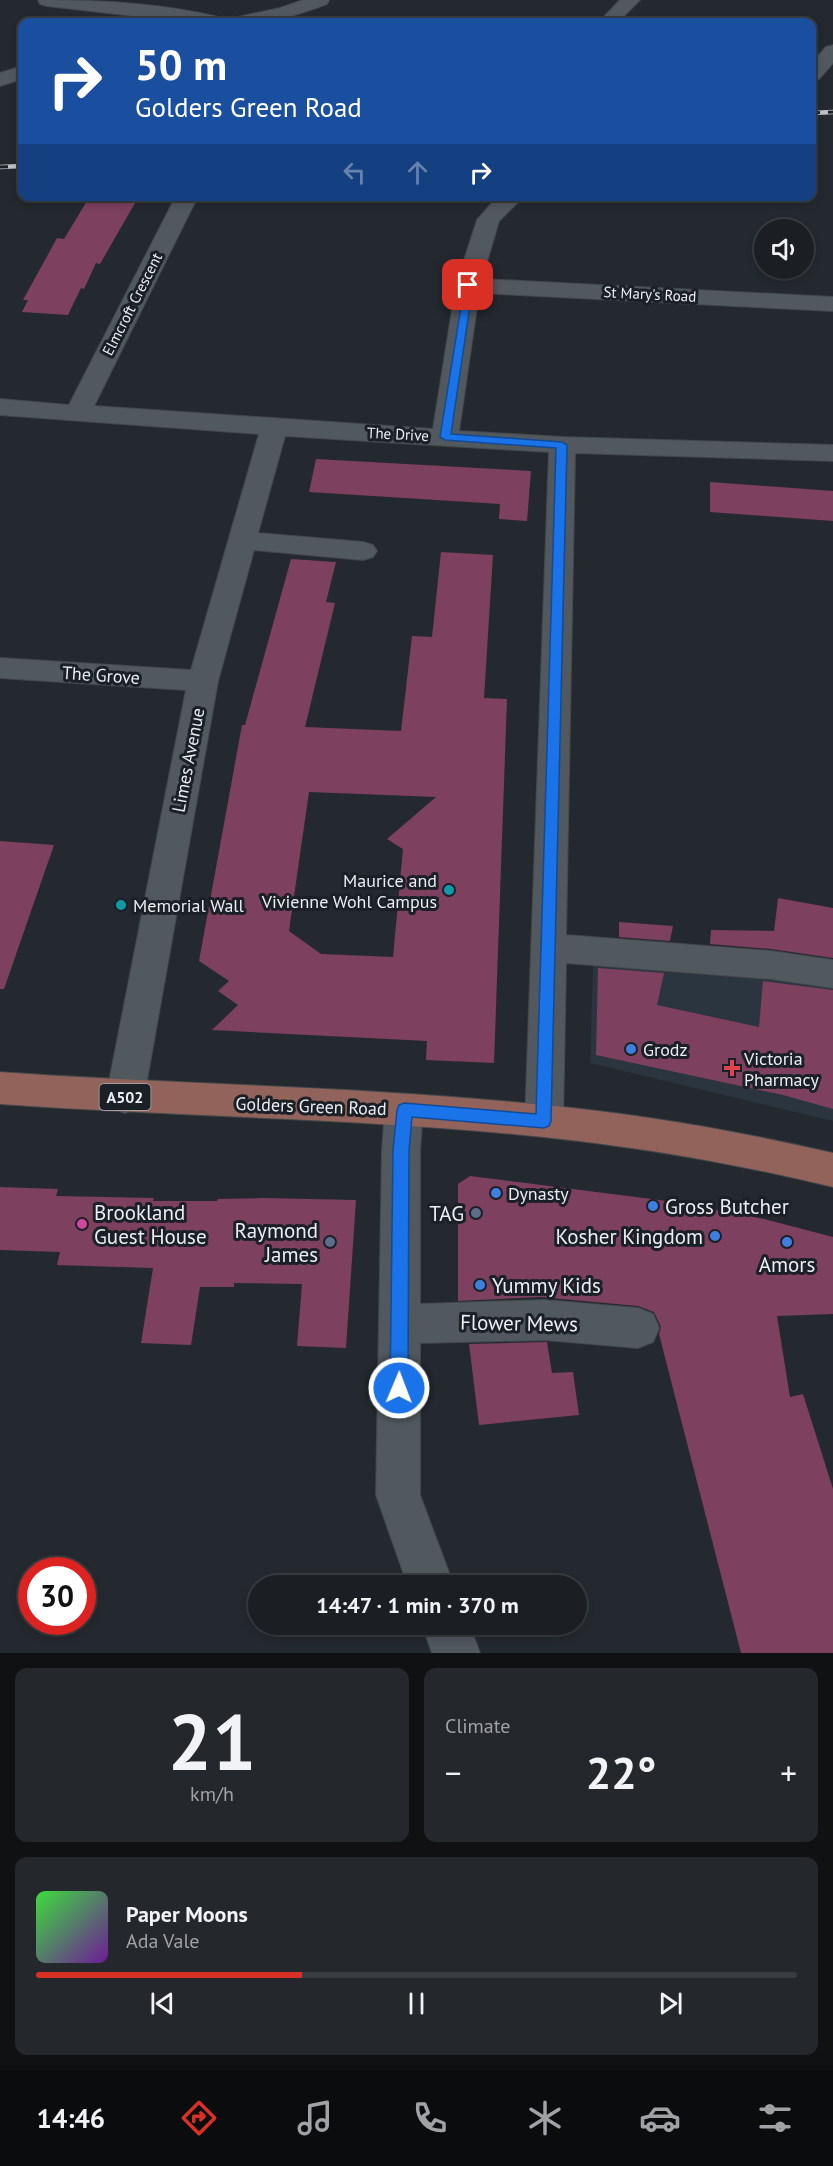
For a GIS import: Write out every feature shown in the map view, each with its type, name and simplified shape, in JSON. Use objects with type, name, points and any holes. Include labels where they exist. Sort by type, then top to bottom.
[{"type":"main road","name":"Golders Green Road","points":[[0,1088],[125,1097],[404,1110],[544,1121],[752,1151],[833,1170]]},
{"type":"street","points":[[47,0],[195,18]]},
{"type":"street","points":[[259,18],[292,11],[320,0]]},
{"type":"street","points":[[612,18],[631,0]]},
{"type":"street","points":[[816,70],[833,51]]},
{"type":"street","points":[[0,80],[18,73]]},
{"type":"street","name":"Elmcroft Crescent","points":[[78,412],[184,201]]},
{"type":"street","points":[[445,437],[468,285],[488,220],[506,201]]},
{"type":"street","name":"St Mary's Road","points":[[468,285],[833,304]]},
{"type":"street","name":"The Drive","points":[[0,407],[562,445],[833,453]]},
{"type":"street","name":"Limes Avenue","points":[[125,1097],[202,681],[274,427]]},
{"type":"street","points":[[544,1121],[562,445]]},
{"type":"street","points":[[243,540],[363,551]]},
{"type":"street","name":"The Grove","points":[[0,668],[202,681]]},
{"type":"street","points":[[548,948],[771,965],[833,974]]},
{"type":"street","points":[[404,1110],[401,1151],[398,1495],[427,1575]]},
{"type":"street","name":"Flower Mews","points":[[400,1324],[545,1320],[638,1328]]},
{"type":"street","points":[[449,1635],[456,1653]]},
{"type":"shaded area","points":[[594,940],[833,968],[833,1121],[590,1063]]},
{"type":"building","points":[[87,201],[136,201],[100,264],[96,263],[84,289],[81,288],[68,315],[22,312],[28,300],[23,300],[57,238],[64,239]]},
{"type":"building","points":[[316,459],[531,471],[527,521],[499,519],[500,504],[309,492]]},
{"type":"building","points":[[710,482],[833,491],[833,521],[710,512]]},
{"type":"building","name":"Maurice and Vivienne Wohl Campus","points":[[441,552],[493,555],[484,698],[507,699],[494,1063],[426,1060],[427,1041],[212,1030],[238,1005],[218,991],[229,981],[199,961],[242,725],[245,725],[291,559],[336,562],[326,602],[335,603],[305,727],[401,731],[412,636],[432,637]],"holes":[[[309,792],[436,797],[387,839],[403,849],[393,957],[321,954],[289,931]]]},
{"type":"building","points":[[0,841],[54,845],[4,989],[0,989]]},
{"type":"building","points":[[778,898],[833,908],[833,958],[771,949],[710,944],[711,930],[774,931]]},
{"type":"building","points":[[619,922],[673,926],[670,941],[619,937]]},
{"type":"building","points":[[598,968],[664,973],[657,1005],[759,1027],[763,981],[833,990],[833,1109],[783,1095],[596,1055]]},
{"type":"building","points":[[470,1176],[667,1201],[764,1219],[833,1237],[833,1314],[777,1316],[790,1397],[803,1394],[833,1489],[833,1653],[741,1653],[659,1334],[661,1327],[654,1312],[638,1306],[540,1297],[458,1301],[458,1184]]},
{"type":"building","points":[[0,1187],[58,1189],[56,1196],[154,1198],[153,1201],[263,1198],[356,1200],[346,1348],[297,1346],[302,1284],[234,1283],[234,1287],[200,1287],[191,1345],[141,1343],[153,1268],[57,1265],[60,1252],[0,1250]]},
{"type":"building","points":[[547,1342],[552,1373],[573,1372],[579,1415],[479,1425],[469,1344]]},
{"type":"railway","points":[[816,113],[833,112]]},
{"type":"railway","points":[[0,167],[18,166]]},
{"type":"place","name":"Maurice and Vivienne Wohl Campus","points":[[449,890]]},
{"type":"place","name":"Memorial Wall","points":[[121,905]]},
{"type":"place","name":"Grodz","points":[[631,1049]]},
{"type":"place","name":"Victoria Pharmacy","points":[[732,1068]]},
{"type":"place","name":"Dynasty","points":[[496,1193]]},
{"type":"place","name":"Gross Butcher","points":[[653,1206]]},
{"type":"place","name":"TAG","points":[[476,1213]]},
{"type":"place","name":"Brookland Guest House","points":[[82,1224]]},
{"type":"place","name":"Kosher Kingdom","points":[[715,1236]]},
{"type":"place","name":"Raymond James","points":[[330,1242]]},
{"type":"place","name":"Amors","points":[[787,1242]]},
{"type":"place","name":"Yummy Kids","points":[[480,1285]]},
{"type":"route","points":[[399,1388],[401,1151],[404,1110],[544,1121],[562,445],[445,437],[468,285]]}]
